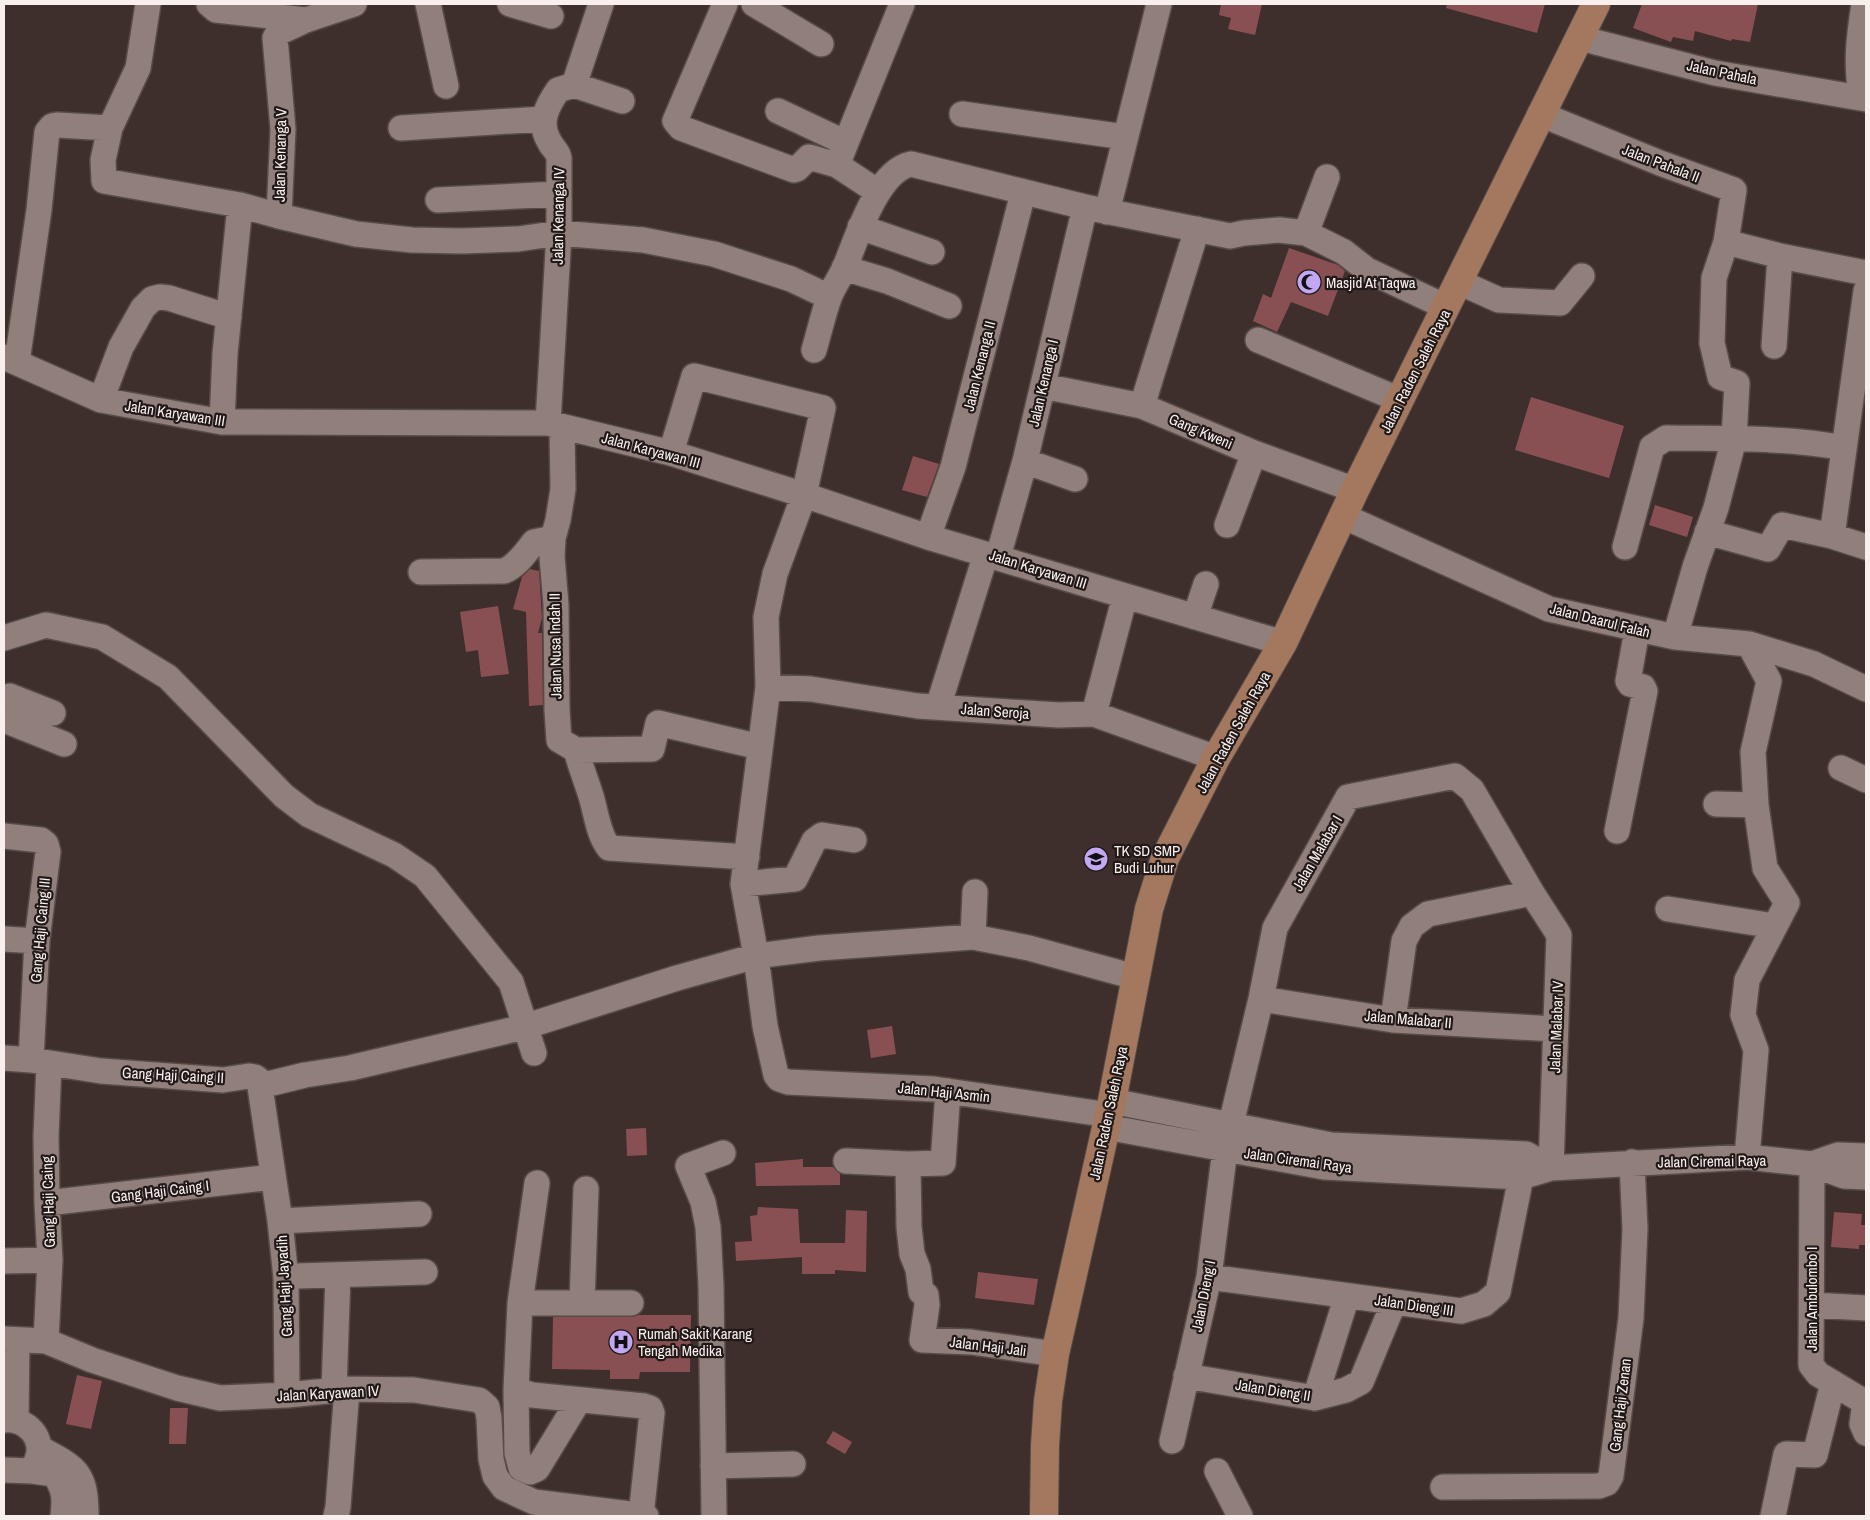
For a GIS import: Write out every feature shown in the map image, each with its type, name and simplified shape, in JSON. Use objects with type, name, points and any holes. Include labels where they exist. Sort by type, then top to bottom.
[{"type":"main road","name":"Jalan Raden Saleh Raya","points":[[1044,1516],[1045,1445],[1054,1354],[1109,1114],[1149,909],[1165,858],[1216,758],[1284,643],[1355,490],[1596,4]]},
{"type":"street","points":[[11,359],[39,210],[47,132],[52,126],[57,125],[110,128],[138,68],[148,4]]},
{"type":"street","points":[[209,4],[216,10],[306,20]]},
{"type":"street","name":"Jalan Kenanga V","points":[[110,128],[103,160],[104,181],[240,205],[279,216],[283,129],[275,38],[278,33],[306,20],[351,4]]},
{"type":"street","points":[[428,4],[446,86]]},
{"type":"street","points":[[510,4],[551,16]]},
{"type":"street","points":[[574,85],[602,4]]},
{"type":"street","points":[[725,4],[676,121],[677,125],[794,170],[809,157],[841,154]]},
{"type":"street","points":[[754,4],[821,44]]},
{"type":"street","points":[[841,154],[902,4]]},
{"type":"street","name":"Jalan Kenanga I","points":[[938,707],[1025,461],[1043,386],[1096,210],[1126,138],[1159,4]]},
{"type":"street","points":[[1864,4],[1857,66],[1864,99]]},
{"type":"street","name":"Jalan Pahala","points":[[1580,38],[1715,72],[1864,99]]},
{"type":"street","points":[[402,128],[544,119],[550,103],[558,90],[574,85],[622,101]]},
{"type":"street","points":[[778,111],[841,154],[878,192]]},
{"type":"street","points":[[962,114],[1126,138]]},
{"type":"street","name":"Jalan Pahala II","points":[[1540,114],[1660,163],[1734,190],[1726,242]]},
{"type":"street","name":"Jalan Kenanga IV","points":[[544,119],[543,128],[548,141],[557,151],[559,158],[555,425]]},
{"type":"street","points":[[814,350],[830,297],[860,227],[878,192],[902,166],[911,164],[1096,210],[1230,236],[1279,230],[1306,233],[1344,252],[1367,270],[1446,308]]},
{"type":"street","points":[[1306,233],[1327,177]]},
{"type":"street","name":"Jalan Kenanga II","points":[[928,537],[953,467],[1023,193]]},
{"type":"street","points":[[438,200],[558,194]]},
{"type":"street","points":[[222,422],[228,317],[240,205]]},
{"type":"street","points":[[279,216],[356,234],[412,240],[518,239],[559,233],[643,240],[714,254],[790,278],[830,297]]},
{"type":"street","points":[[860,227],[932,252]]},
{"type":"street","points":[[1142,406],[1197,229]]},
{"type":"street","points":[[1675,637],[1695,567],[1716,508],[1734,439],[1737,384],[1720,377],[1712,343],[1714,278],[1726,242],[1780,256],[1866,273]]},
{"type":"street","points":[[1774,346],[1780,256]]},
{"type":"street","points":[[844,268],[887,281],[949,306]]},
{"type":"street","points":[[1459,282],[1499,300],[1560,303],[1582,276]]},
{"type":"street","points":[[1832,536],[1866,291]]},
{"type":"street","points":[[100,400],[121,347],[143,308],[152,299],[160,297],[169,298],[228,317]]},
{"type":"street","points":[[1258,340],[1400,400]]},
{"type":"street","name":"Jalan Karyawan III","points":[[11,359],[100,400],[222,422],[555,425],[671,453],[928,537],[1284,643]]},
{"type":"street","points":[[671,453],[694,376],[823,408],[804,495],[774,574],[766,617],[768,687],[743,884],[756,956]]},
{"type":"street","name":"Gang Kweni","points":[[1043,386],[1142,406],[1254,453],[1355,490]]},
{"type":"street","name":"Jalan Nusa Indah II","points":[[555,425],[563,489],[553,538],[552,557],[556,605],[557,710],[559,740],[576,750]]},
{"type":"street","points":[[1625,547],[1652,447],[1666,438],[1812,442],[1844,448]]},
{"type":"street","points":[[1227,525],[1254,453]]},
{"type":"street","points":[[1025,461],[1075,479]]},
{"type":"street","name":"Jalan Daarul Falah","points":[[1343,516],[1549,609],[1675,637],[1749,644],[1814,664],[1866,689]]},
{"type":"street","points":[[1707,532],[1768,549],[1782,525],[1832,536],[1866,548]]},
{"type":"street","points":[[421,572],[504,571],[522,557],[534,542],[553,538]]},
{"type":"street","points":[[1195,616],[1206,584]]},
{"type":"street","points":[[1094,714],[1125,596]]},
{"type":"street","points":[[4,638],[46,625],[102,637],[168,677],[284,796],[309,815],[394,855],[425,876],[511,982],[534,1053]]},
{"type":"street","points":[[1617,830],[1645,691],[1643,687],[1630,684],[1628,681],[1637,630]]},
{"type":"street","points":[[1747,1157],[1747,1139],[1756,1050],[1743,1014],[1747,980],[1787,903],[1765,868],[1756,805],[1753,752],[1769,681],[1749,644]]},
{"type":"street","name":"Jalan Seroja","points":[[768,687],[811,689],[918,706],[1058,715],[1094,714],[1216,758]]},
{"type":"street","points":[[6,698],[53,713]]},
{"type":"street","points":[[4,720],[64,744]]},
{"type":"street","points":[[746,857],[610,848],[607,846],[594,812],[591,796],[576,750],[652,749],[658,723],[760,747]]},
{"type":"street","points":[[1841,768],[1866,780]]},
{"type":"street","name":"Jalan Malabar I","points":[[1225,1149],[1261,999],[1274,928],[1348,797],[1456,776],[1472,790],[1532,894]]},
{"type":"street","points":[[1716,804],[1756,805]]},
{"type":"street","points":[[743,884],[795,879],[814,841],[822,835],[854,840]]},
{"type":"street","name":"Gang Haji Caing III","points":[[4,836],[41,840],[46,844],[48,852],[37,942],[40,1062]]},
{"type":"street","points":[[973,937],[975,892]]},
{"type":"street","points":[[1393,1020],[1404,942],[1412,926],[1428,914],[1532,894]]},
{"type":"street","name":"Jalan Malabar IV","points":[[1532,894],[1559,934],[1552,1168]]},
{"type":"street","points":[[1668,909],[1774,926]]},
{"type":"street","points":[[273,1177],[260,1086],[350,1068],[522,1018],[756,956],[819,948],[973,937],[1029,948],[1136,976]]},
{"type":"street","points":[[4,939],[37,942]]},
{"type":"street","name":"Jalan Haji Asmin","points":[[756,956],[765,1026],[774,1070],[779,1079],[788,1082],[934,1088],[1109,1114]]},
{"type":"street","name":"Jalan Malabar II","points":[[1261,999],[1393,1020],[1555,1029]]},
{"type":"street","points":[[4,1058],[40,1062]]},
{"type":"street","name":"Gang Haji Caing II","points":[[40,1062],[101,1071],[223,1080],[249,1076],[259,1080],[260,1086]]},
{"type":"street","name":"Gang Haji Caing","points":[[40,1062],[46,1137],[50,1260],[46,1341]]},
{"type":"street","points":[[846,1161],[908,1164],[943,1163],[948,1091]]},
{"type":"street","name":"Jalan Ciremai Raya","points":[[1109,1114],[1231,1124],[1331,1145],[1362,1158],[1521,1177],[1552,1168],[1747,1157],[1812,1164],[1844,1176],[1866,1177]]},
{"type":"street","name":"Jalan Ciremai Raya","points":[[1109,1114],[1225,1149],[1324,1167],[1362,1158],[1526,1154],[1552,1168]]},
{"type":"street","name":"Jalan Dieng I","points":[[1172,1440],[1209,1277],[1225,1149]]},
{"type":"street","points":[[714,1516],[711,1286],[708,1228],[703,1202],[688,1166],[724,1153]]},
{"type":"street","name":"Jalan Ciremai Raya","points":[[1812,1164],[1838,1155],[1866,1156]]},
{"type":"street","name":"Gang Haji Zenan","points":[[1443,1487],[1599,1486],[1607,1483],[1611,1476],[1630,1318],[1635,1229],[1632,1162]]},
{"type":"street","name":"Jalan Haji Jali","points":[[908,1164],[909,1227],[912,1254],[918,1269],[921,1292],[926,1295],[922,1340],[970,1342],[1054,1354]]},
{"type":"street","name":"Jalan Ambulombo I","points":[[1812,1164],[1811,1365],[1818,1374],[1865,1403]]},
{"type":"street","name":"Gang Haji Caing I","points":[[47,1204],[273,1177]]},
{"type":"street","name":"Gang Haji Jayadih","points":[[273,1177],[286,1278],[287,1394]]},
{"type":"street","name":"Jalan Dieng III","points":[[1209,1277],[1462,1311],[1484,1304],[1498,1292],[1521,1177]]},
{"type":"street","points":[[537,1183],[520,1303],[516,1390],[517,1454],[521,1468],[530,1472],[537,1469],[579,1400]]},
{"type":"street","points":[[582,1302],[586,1189]]},
{"type":"street","points":[[280,1221],[419,1214]]},
{"type":"street","points":[[4,1262],[50,1260]]},
{"type":"street","points":[[297,1276],[425,1272]]},
{"type":"street","points":[[336,1516],[338,1507],[340,1390],[338,1276]]},
{"type":"street","points":[[1315,1398],[1348,1296]]},
{"type":"street","name":"Jalan Dieng II","points":[[1186,1376],[1315,1398],[1346,1390],[1360,1382],[1394,1302]]},
{"type":"street","points":[[520,1303],[630,1303]]},
{"type":"street","points":[[1812,1305],[1866,1308]]},
{"type":"street","points":[[11,1340],[10,1420],[27,1426],[36,1436],[36,1459]]},
{"type":"street","name":"Jalan Karyawan IV","points":[[11,1340],[46,1341],[92,1360],[177,1388],[220,1398],[340,1390],[414,1390],[479,1400],[487,1407],[491,1459],[495,1476],[504,1488],[534,1502],[643,1516]]},
{"type":"street","points":[[1773,1516],[1786,1454],[1815,1455],[1833,1383]]},
{"type":"street","points":[[516,1390],[532,1395],[650,1408],[652,1413],[643,1516]]},
{"type":"street","points":[[1865,1403],[1862,1424],[1866,1433]]},
{"type":"street","points":[[36,1459],[54,1474],[62,1485],[65,1502],[63,1516]]},
{"type":"street","points":[[4,1470],[36,1459],[65,1462],[75,1470],[83,1483],[86,1516]]},
{"type":"street","points":[[713,1466],[793,1464]]},
{"type":"street","points":[[1217,1471],[1240,1516]]},
{"type":"building","points":[[1221,4],[1262,4],[1255,35],[1228,29],[1231,18],[1219,15]]},
{"type":"building","points":[[1447,4],[1545,4],[1537,33],[1446,8]]},
{"type":"building","points":[[1642,4],[1758,4],[1750,42],[1732,39],[1731,41],[1695,31],[1693,41],[1673,37],[1671,42],[1633,28]]},
{"type":"building","name":"Masjid At Taqwa","points":[[1289,248],[1338,265],[1345,271],[1328,316],[1291,302],[1277,332],[1253,321],[1263,294],[1271,298]]},
{"type":"building","points":[[1531,397],[1624,426],[1609,478],[1515,450]]},
{"type":"building","points":[[913,456],[939,464],[927,497],[902,490]]},
{"type":"building","points":[[1655,505],[1693,517],[1687,537],[1649,525]]},
{"type":"building","points":[[530,569],[539,571],[542,618],[538,633],[542,633],[543,705],[529,706],[526,612],[513,609],[522,577]]},
{"type":"building","points":[[498,606],[509,674],[481,677],[478,650],[466,652],[460,612]]},
{"type":"building","points":[[892,1026],[896,1054],[871,1058],[867,1030]]},
{"type":"building","points":[[646,1128],[647,1155],[627,1156],[626,1129]]},
{"type":"building","points":[[803,1159],[803,1167],[833,1167],[840,1174],[840,1185],[756,1186],[755,1163]]},
{"type":"building","points":[[758,1207],[798,1209],[800,1243],[845,1243],[846,1210],[867,1211],[866,1272],[835,1270],[835,1274],[802,1274],[802,1257],[736,1261],[735,1242],[752,1241],[750,1216],[757,1215]]},
{"type":"building","points":[[1834,1212],[1862,1214],[1861,1225],[1866,1225],[1866,1245],[1859,1245],[1859,1249],[1831,1247]]},
{"type":"building","points":[[978,1272],[1038,1279],[1034,1305],[975,1298]]},
{"type":"building","name":"Rumah Sakit Karang Tengah Medika","points":[[639,1315],[691,1315],[690,1372],[640,1372],[639,1379],[610,1379],[610,1370],[552,1369],[553,1317],[631,1317]]},
{"type":"building","points":[[77,1375],[102,1381],[91,1429],[66,1424]]},
{"type":"building","points":[[170,1408],[188,1408],[186,1444],[169,1444]]},
{"type":"building","points":[[833,1431],[852,1442],[845,1454],[826,1443]]},
{"type":"place","name":"Masjid At Taqwa","points":[[1309,282]]},
{"type":"place","name":"TK SD SMP Budi Luhur","points":[[1096,859]]},
{"type":"place","name":"Rumah Sakit Karang Tengah Medika","points":[[621,1342]]}]
